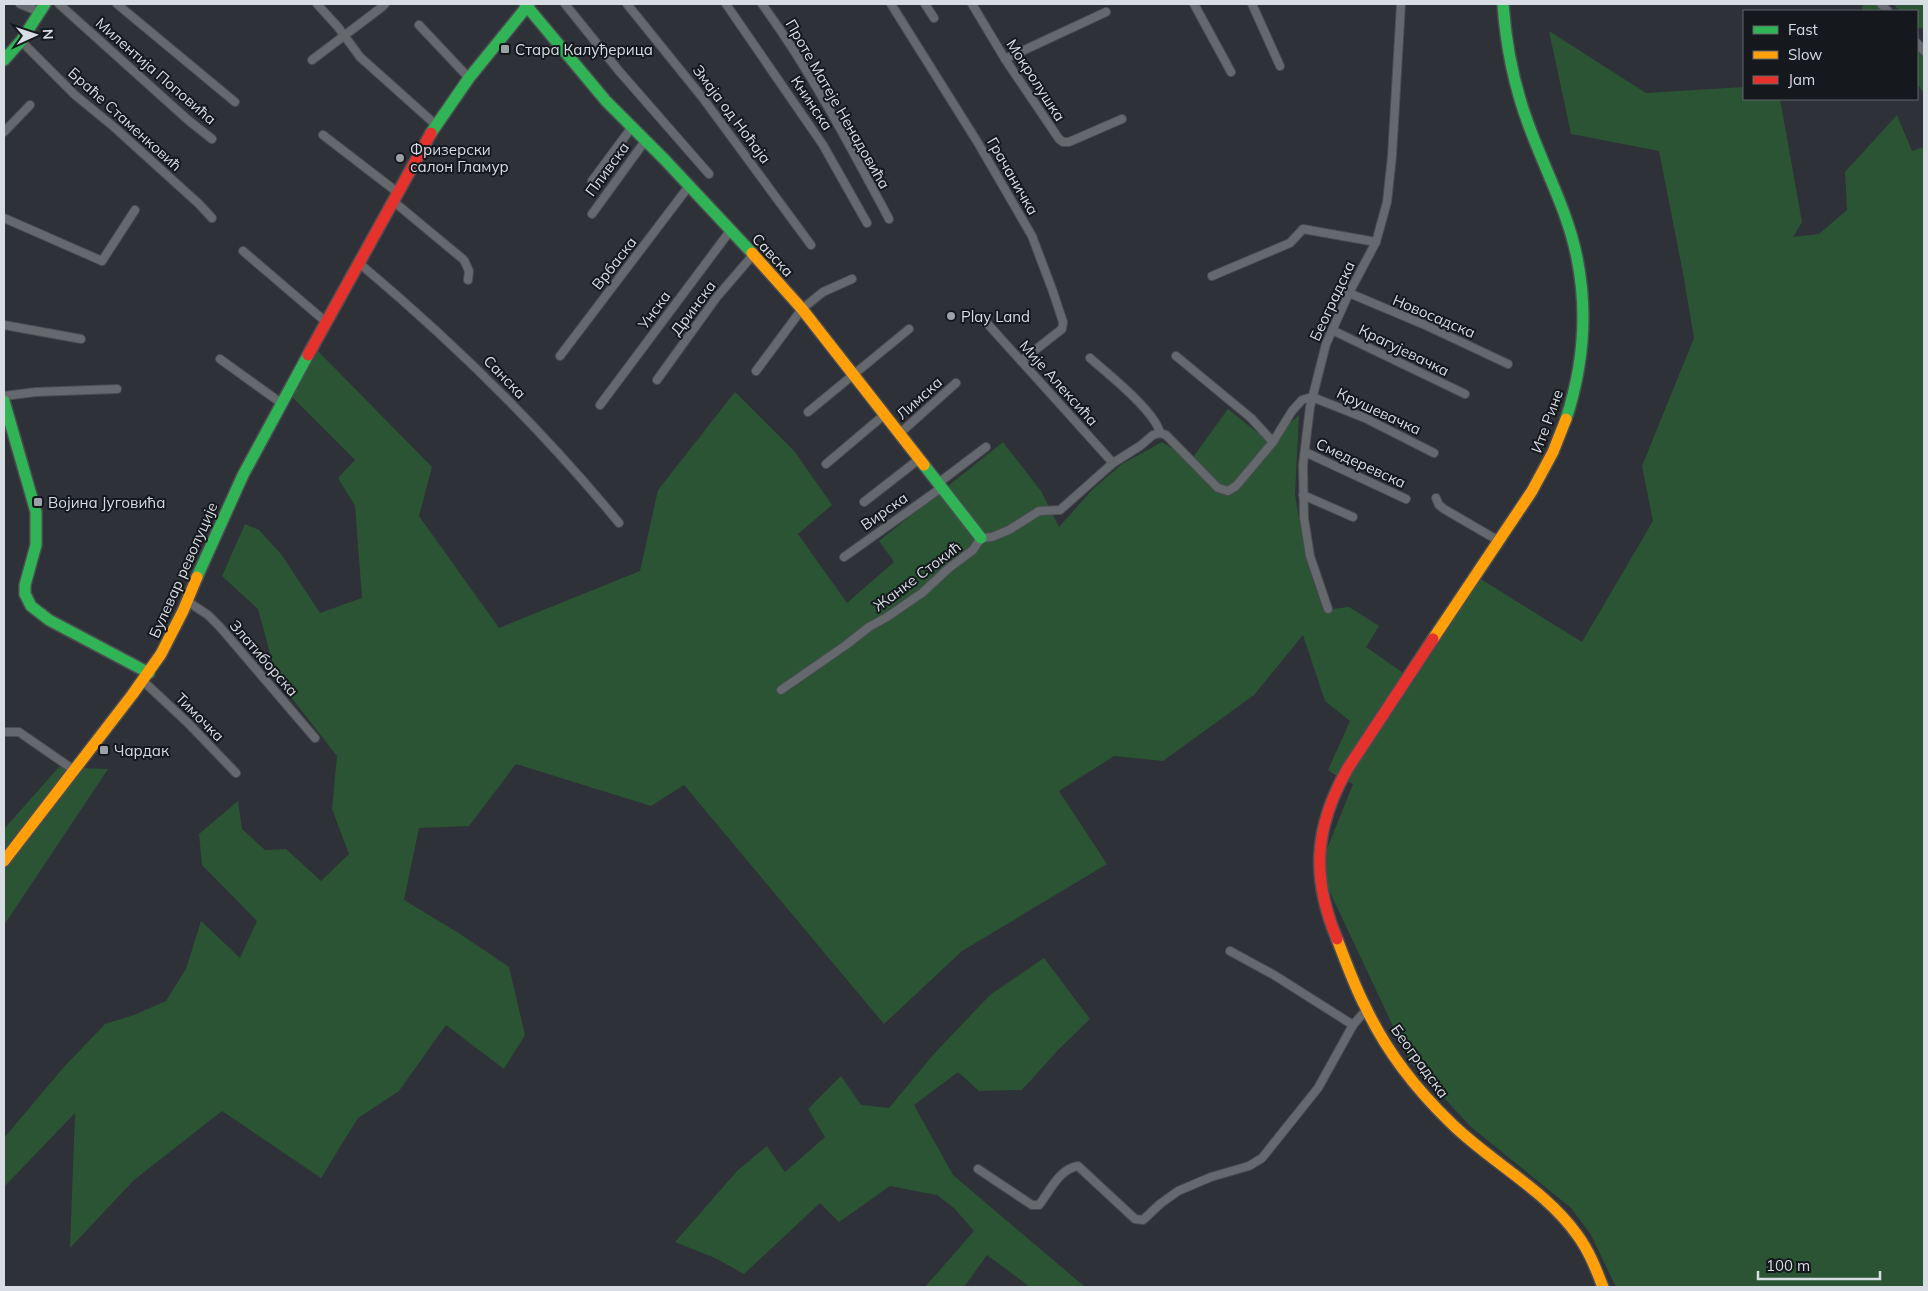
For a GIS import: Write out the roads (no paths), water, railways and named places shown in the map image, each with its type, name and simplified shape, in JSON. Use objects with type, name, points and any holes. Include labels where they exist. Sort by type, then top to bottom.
[{"type":"street","points":[[4,60],[21,41],[42,8],[20,4]]},
{"type":"street","name":"Милентија Поповића","points":[[59,4],[188,120],[212,139]]},
{"type":"street","points":[[117,4],[235,102]]},
{"type":"street","points":[[317,4],[360,57],[436,125]]},
{"type":"street","points":[[312,60],[385,4]]},
{"type":"street","name":"Булевар револуције","points":[[4,861],[146,677],[171,636],[229,503],[281,403],[395,197],[436,125],[469,78],[527,4]]},
{"type":"street","name":"Савска","points":[[527,4],[606,101],[689,186],[802,310],[981,538]]},
{"type":"street","points":[[565,4],[619,71],[709,174]]},
{"type":"street","name":"Змаја од Ноћаја","points":[[627,4],[702,97],[811,245]]},
{"type":"street","name":"Книнска","points":[[728,4],[823,145],[867,223]]},
{"type":"street","name":"Проте Матеје Ненадовића","points":[[762,4],[819,95],[889,219]]},
{"type":"street","name":"Грачаничка","points":[[891,4],[1005,188],[1032,236],[1052,289],[1063,322],[1062,328],[1021,361]]},
{"type":"street","points":[[925,4],[934,18]]},
{"type":"street","name":"Мокролушка","points":[[972,4],[1005,59],[1054,132],[1063,142],[1069,142],[1122,120]]},
{"type":"street","points":[[1194,4],[1231,72]]},
{"type":"street","points":[[1252,4],[1280,66]]},
{"type":"street","name":"Београдска","points":[[1328,609],[1310,556],[1305,531],[1303,495],[1305,452],[1312,397],[1326,344],[1349,293],[1376,242],[1387,202],[1392,156],[1401,4]]},
{"type":"street","name":"Ите Рине","points":[[1333,797],[1343,777],[1545,468],[1566,418],[1580,361],[1582,314],[1579,271],[1568,227],[1514,82],[1503,4]]},
{"type":"street","points":[[1005,59],[1106,12]]},
{"type":"street","points":[[419,24],[469,78]]},
{"type":"street","name":"Браће Стаменковић","points":[[21,41],[75,95],[121,133],[212,218]]},
{"type":"street","points":[[4,132],[30,105]]},
{"type":"street","points":[[592,181],[632,127]]},
{"type":"street","points":[[323,135],[464,260],[469,271],[468,280]]},
{"type":"street","name":"Пливска","points":[[592,214],[645,141]]},
{"type":"street","name":"Врбаска","points":[[560,356],[689,186]]},
{"type":"street","points":[[4,218],[102,261],[135,210]]},
{"type":"street","points":[[1212,276],[1290,243],[1303,229],[1376,242]]},
{"type":"street","name":"Унска","points":[[600,405],[730,231]]},
{"type":"street","points":[[243,251],[326,322]]},
{"type":"street","name":"Дринска","points":[[657,380],[716,298],[753,255]]},
{"type":"street","name":"Санска","points":[[358,263],[394,293],[495,386],[569,464],[619,523]]},
{"type":"street","points":[[756,371],[802,310],[824,292],[852,279]]},
{"type":"street","name":"Новосадска","points":[[1349,293],[1425,325],[1508,364]]},
{"type":"street","name":"Мије Алексића","points":[[985,321],[1113,463]]},
{"type":"street","points":[[4,325],[81,338]]},
{"type":"street","points":[[808,412],[909,329]]},
{"type":"street","name":"Крагујевачка","points":[[1332,330],[1465,394]]},
{"type":"street","points":[[1176,356],[1251,418],[1273,442]]},
{"type":"street","points":[[220,358],[281,403]]},
{"type":"street","points":[[1090,358],[1136,400],[1158,426],[1160,432],[1166,435],[1218,488],[1225,491],[1236,486],[1273,442],[1297,405],[1305,398],[1312,397]]},
{"type":"street","name":"Лимска","points":[[899,434],[956,383]]},
{"type":"street","points":[[4,396],[36,392],[117,389]]},
{"type":"street","name":"Крушевачка","points":[[1312,397],[1365,418],[1434,453]]},
{"type":"street","points":[[4,401],[6,420],[33,497],[36,512],[36,545],[25,585],[26,600],[34,608],[61,626],[146,677]]},
{"type":"street","points":[[826,464],[884,415]]},
{"type":"street","name":"Жанке Стокић","points":[[781,690],[846,646],[869,627],[922,593],[949,568],[969,554],[981,538],[1009,530],[1039,511],[1060,510],[1113,463],[1160,432]]},
{"type":"street","name":"Вирска","points":[[844,557],[939,486],[986,447]]},
{"type":"street","name":"Смедеревска","points":[[1305,452],[1406,499]]},
{"type":"street","points":[[864,502],[918,460]]},
{"type":"street","points":[[1303,495],[1353,517]]},
{"type":"street","points":[[1436,498],[1439,505],[1444,509],[1499,541]]},
{"type":"street","name":"Златиборска","points":[[187,601],[199,608],[220,627],[315,738]]},
{"type":"street","name":"Тимочка","points":[[146,677],[236,773]]},
{"type":"street","points":[[4,732],[19,732],[74,770]]},
{"type":"street","name":"Београдска","points":[[1333,797],[1320,844],[1319,879],[1337,940],[1366,1010],[1395,1058],[1426,1098],[1468,1139],[1519,1178],[1572,1227],[1590,1256],[1603,1287]]},
{"type":"street","points":[[1230,951],[1274,975],[1353,1025]]},
{"type":"street","points":[[978,1169],[1032,1205],[1039,1206],[1064,1172],[1078,1166],[1135,1219],[1143,1220],[1178,1191],[1211,1177],[1249,1166],[1262,1158],[1318,1088],[1353,1025],[1366,1010]]},
{"type":"place","name":"Стара Калуђерица","points":[[505,49]]},
{"type":"place","name":"Фризерски салон Гламур","points":[[400,158]]},
{"type":"place","name":"Play Land","points":[[951,316]]},
{"type":"place","name":"Војина Југовића","points":[[38,502]]},
{"type":"place","name":"Чардак","points":[[104,750]]}]
